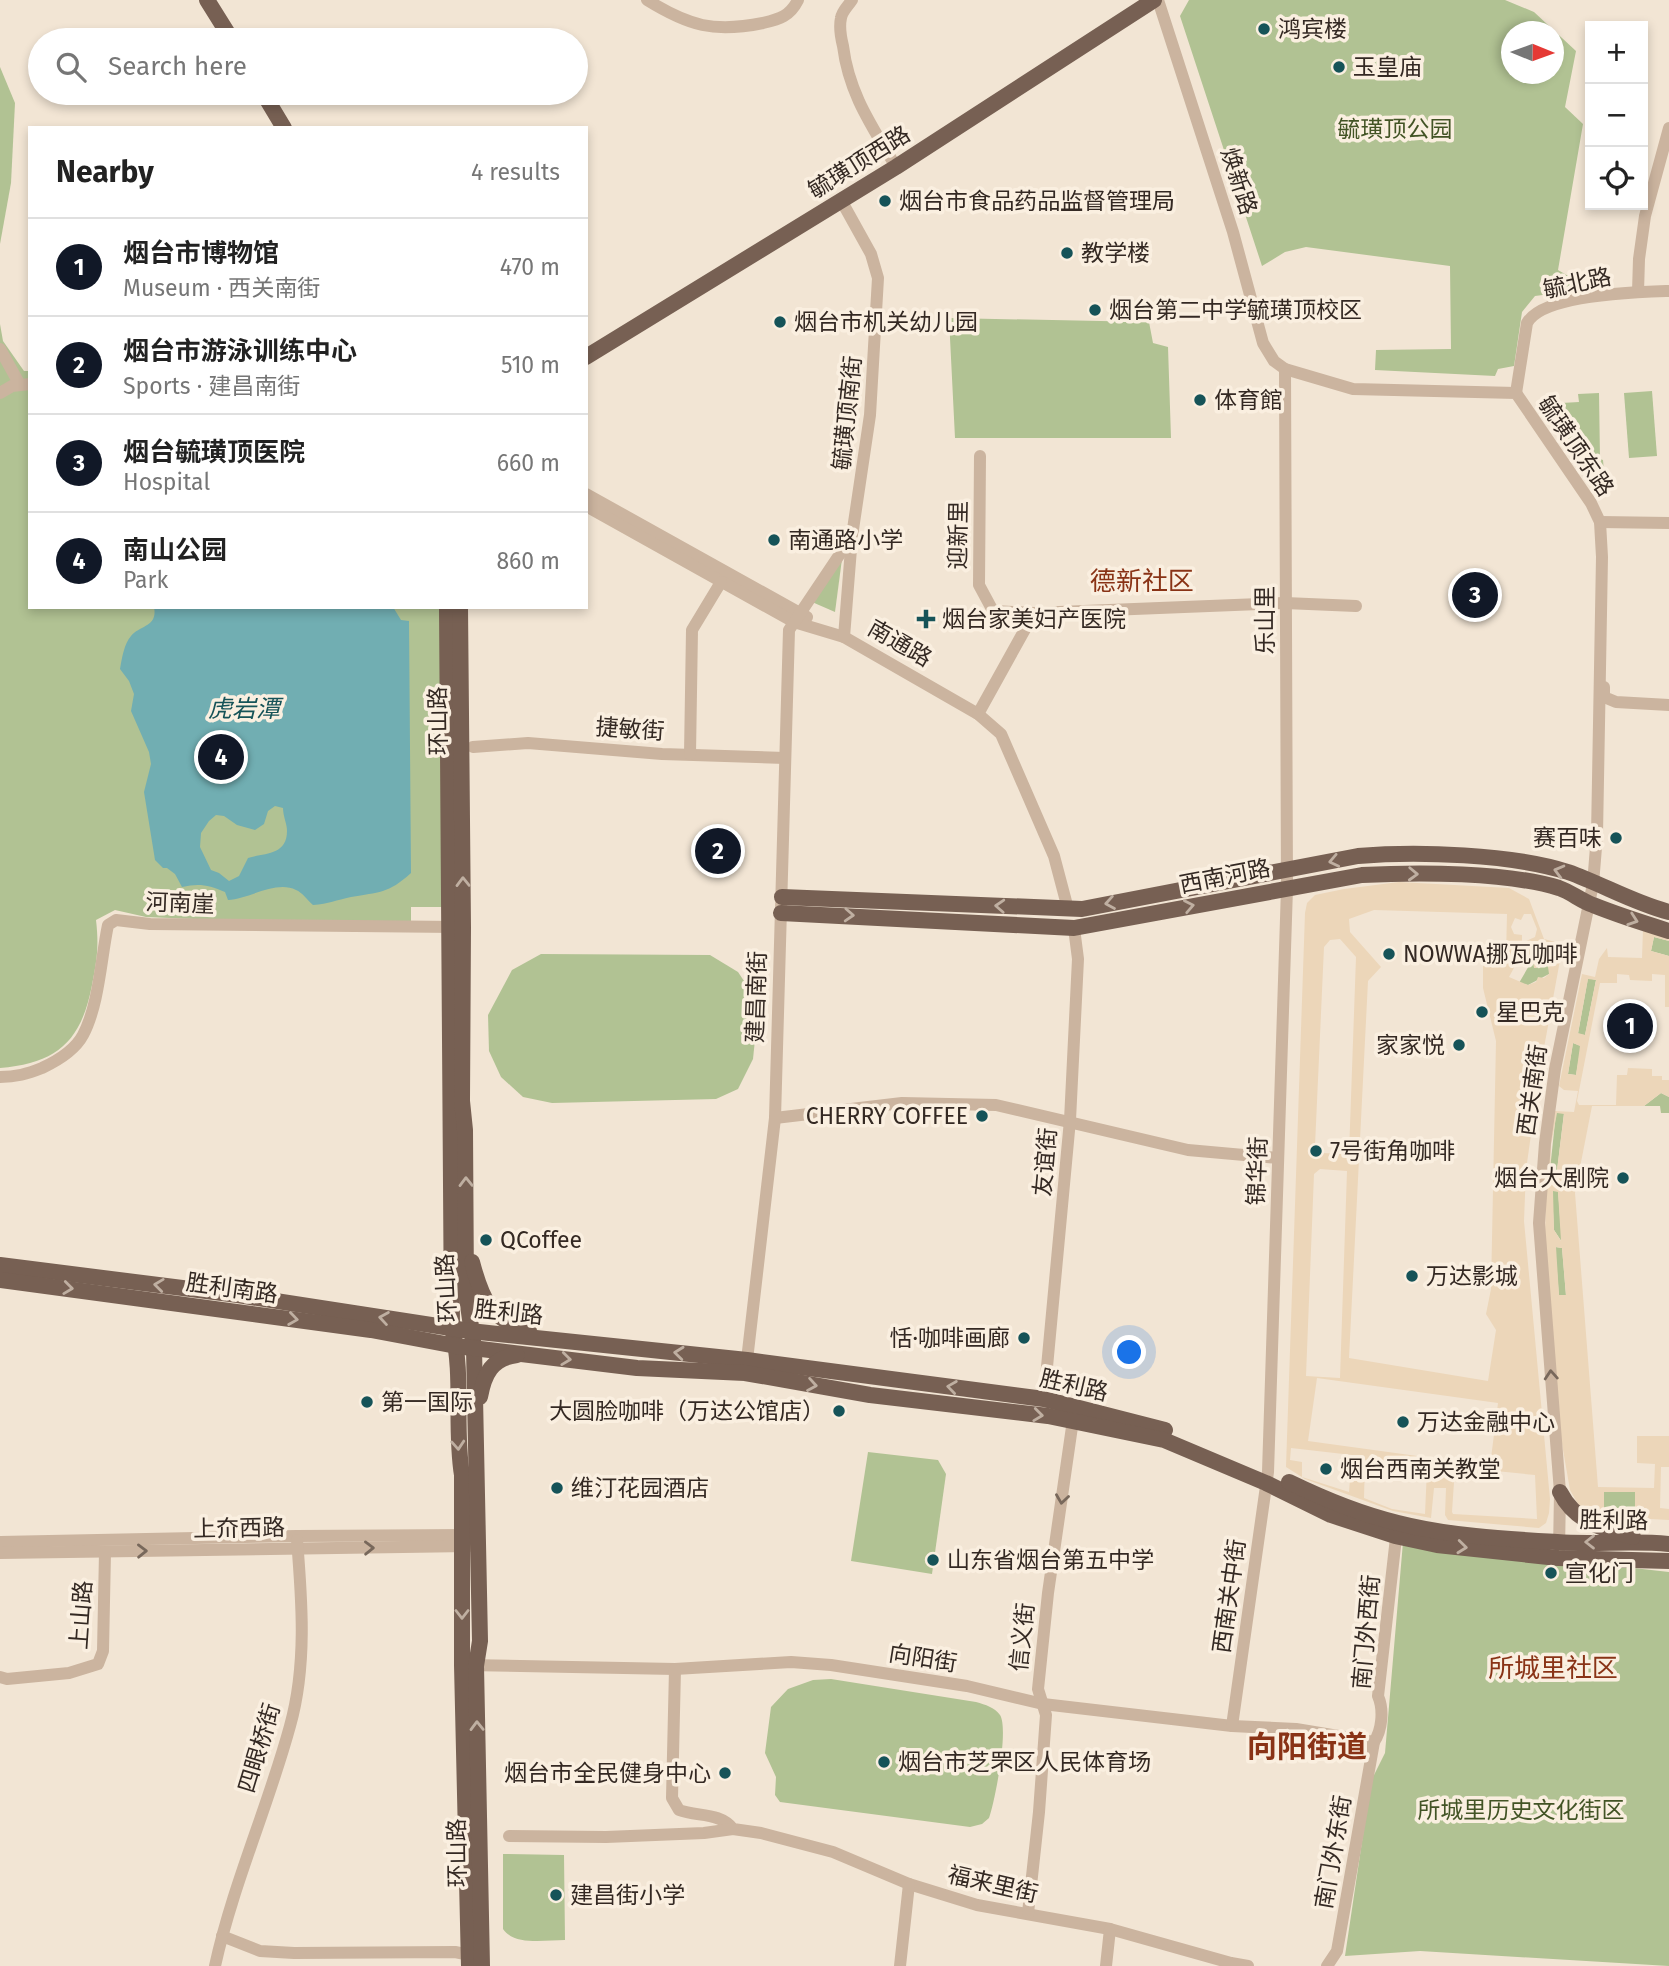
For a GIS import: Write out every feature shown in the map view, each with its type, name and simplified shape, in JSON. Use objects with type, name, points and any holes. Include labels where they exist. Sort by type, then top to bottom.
[{"type":"main road","points":[[197,0],[214,28]]},
{"type":"main road","points":[[207,0],[224,28]]},
{"type":"main road","name":"毓璜顶西路","points":[[588,356],[896,167],[1156,0]]},
{"type":"main road","points":[[260,105],[273,126]]},
{"type":"main road","points":[[270,105],[283,126]]},
{"type":"main road","name":"环山路","points":[[447,609],[462,1101],[457,1130],[452,1328],[456,1346],[457,1448],[462,1475],[461,1541],[469,1665],[473,1964]]},
{"type":"main road","name":"环山路","points":[[457,927],[460,609]]},
{"type":"main road","name":"西南河路","points":[[782,905],[1068,909],[1358,856],[1392,853],[1523,863],[1569,873],[1669,912]]},
{"type":"main road","name":"西南河路","points":[[782,905],[1074,928],[1373,874],[1485,876],[1561,888],[1590,904],[1669,930]]},
{"type":"main road","name":"南通路","points":[[1068,909],[1074,928]]},
{"type":"main road","name":"环山路","points":[[457,1130],[466,1225],[466,1291],[474,1348],[480,1641],[469,1665]]},
{"type":"main road","points":[[466,1225],[478,1285],[488,1306],[499,1318],[514,1326],[558,1340]]},
{"type":"main road","name":"胜利南路","points":[[0,1265],[239,1295],[452,1328]]},
{"type":"main road","name":"胜利南路","points":[[0,1280],[372,1330],[456,1346]]},
{"type":"main road","name":"胜利路","points":[[452,1328],[746,1366],[1044,1399],[1074,1414]]},
{"type":"main road","name":"胜利路","points":[[456,1346],[637,1368],[746,1366],[870,1395],[1048,1416],[1074,1414],[1167,1431],[1267,1478],[1397,1530],[1439,1531],[1559,1550],[1669,1561]]},
{"type":"main road","points":[[474,1437],[483,1382],[488,1370],[502,1358],[527,1354]]},
{"type":"main road","points":[[1560,1492],[1571,1509],[1588,1522],[1649,1542]]},
{"type":"main road","name":"胜利路","points":[[1559,1550],[1649,1542],[1669,1544]]},
{"type":"street","points":[[647,0],[669,13],[722,29],[780,19],[790,13],[798,0]]},
{"type":"street","points":[[852,0],[843,13],[840,24],[850,83],[857,102],[896,167]]},
{"type":"street","name":"焕新路","points":[[1156,0],[1233,232],[1263,343],[1273,361],[1284,369]]},
{"type":"street","points":[[1638,292],[1645,216],[1669,128]]},
{"type":"street","name":"毓璜顶南街","points":[[797,617],[852,536],[870,415],[878,278],[871,254],[841,200]]},
{"type":"street","name":"毓北路","points":[[1516,393],[1527,323],[1532,316],[1546,307],[1562,303],[1638,292],[1669,291]]},
{"type":"street","points":[[0,349],[25,384],[12,386],[0,393]]},
{"type":"street","name":"毓璜顶东路","points":[[1284,369],[1362,390],[1516,393],[1591,503],[1600,523],[1602,557],[1597,835],[1593,884]]},
{"type":"street","name":"乐山里","points":[[1284,369],[1287,871]]},
{"type":"street","name":"迎新里","points":[[980,456],[979,585],[993,611],[1034,613]]},
{"type":"street","points":[[588,495],[797,617]]},
{"type":"street","name":"南通路","points":[[588,507],[721,582],[844,637],[978,714],[1002,734],[1054,856],[1068,909]]},
{"type":"street","points":[[1600,523],[1669,523]]},
{"type":"street","points":[[844,637],[852,536]]},
{"type":"street","points":[[690,754],[692,630],[721,582]]},
{"type":"street","points":[[978,714],[1034,613],[1286,603],[1356,606]]},
{"type":"street","name":"建昌南街","points":[[746,1366],[775,1118],[789,629],[797,617]]},
{"type":"street","points":[[1600,617],[1606,639],[1604,696],[1616,702],[1669,705]]},
{"type":"street","name":"捷敏街","points":[[473,747],[528,743],[662,754],[785,758]]},
{"type":"street","name":"锦华街","points":[[1267,1478],[1287,871]]},
{"type":"street","name":"西关南街","points":[[1559,1550],[1560,1492],[1539,1223],[1545,1143],[1555,1069],[1593,884]]},
{"type":"street","name":"河南崖","points":[[0,1077],[17,1077],[50,1064],[65,1055],[82,1037],[91,1014],[108,925],[116,920],[150,925],[457,927]]},
{"type":"street","name":"友谊街","points":[[1044,1399],[1070,1121],[1078,959],[1074,928]]},
{"type":"street","points":[[775,1118],[902,1102],[996,1105],[1188,1150],[1278,1158]]},
{"type":"street","name":"信义街","points":[[1028,1913],[1046,1715],[1038,1689],[1048,1594],[1074,1414]]},
{"type":"street","name":"西南关中街","points":[[1232,1726],[1267,1478]]},
{"type":"street","name":"南门外西街","points":[[1374,1742],[1380,1733],[1381,1702],[1378,1696],[1397,1530]]},
{"type":"street","name":"上夼西路","points":[[0,1542],[478,1541]]},
{"type":"street","name":"上夼西路","points":[[0,1553],[105,1552],[297,1542]]},
{"type":"street","name":"四眼桥街","points":[[215,1966],[222,1936],[291,1725],[302,1646],[297,1542]]},
{"type":"street","name":"上山路","points":[[0,1677],[6,1679],[69,1673],[98,1664],[103,1651],[105,1552]]},
{"type":"street","name":"向阳街","points":[[469,1665],[675,1669],[791,1661],[967,1686],[1043,1704],[1232,1726],[1296,1729],[1374,1742]]},
{"type":"street","name":"福来里街","points":[[675,1669],[673,1802],[682,1812],[719,1818],[727,1821],[733,1829]]},
{"type":"street","name":"南门外东街","points":[[1327,1966],[1337,1951],[1374,1742]]},
{"type":"street","name":"福来里街","points":[[509,1836],[606,1837],[704,1833],[733,1829],[761,1833],[833,1852],[909,1884],[977,1905],[1110,1930],[1248,1966]]},
{"type":"street","points":[[900,1966],[909,1884]]},
{"type":"street","points":[[1106,1966],[1110,1930]]},
{"type":"street","points":[[222,1936],[260,1951],[455,1952],[465,1954],[473,1964]]},
{"type":"green space","name":"毓璜顶公园","points":[[1189,0],[1505,0],[1534,12],[1544,21],[1501,21],[1501,84],[1564,84],[1564,40],[1576,51],[1565,107],[1583,124],[1558,270],[1575,280],[1573,291],[1535,296],[1522,312],[1514,366],[1498,369],[1495,376],[1375,370],[1376,350],[1451,349],[1450,266],[1306,247],[1285,252],[1262,266],[1180,16]]},
{"type":"green space","points":[[0,67],[15,103],[11,183],[0,244]]},
{"type":"green space","points":[[949,318],[1149,322],[1153,343],[1168,347],[1171,438],[955,438]]},
{"type":"green space","points":[[0,324],[3,341],[24,371],[28,371],[28,609],[440,609],[443,907],[411,907],[411,922],[194,919],[146,917],[115,910],[96,920],[97,953],[92,985],[81,1021],[73,1035],[51,1055],[37,1061],[0,1068]]},
{"type":"green space","points":[[1652,391],[1657,456],[1629,458],[1624,393]]},
{"type":"green space","points":[[1599,393],[1600,459],[1603,460],[1604,472],[1592,473],[1544,404],[1579,402],[1578,394]]},
{"type":"green space","points":[[842,559],[835,612],[812,602]]},
{"type":"green space","points":[[1654,937],[1669,941],[1669,956],[1651,951]]},
{"type":"green space","points":[[1522,953],[1533,958],[1534,967],[1537,967],[1537,955],[1557,953],[1549,958],[1549,974],[1528,985],[1519,983],[1530,964],[1520,957]]},
{"type":"green space","points":[[541,954],[710,955],[738,972],[752,993],[757,1020],[753,1059],[738,1089],[716,1099],[552,1103],[523,1097],[501,1077],[489,1051],[488,1015],[512,970]]},
{"type":"green space","points":[[1588,978],[1596,980],[1585,1035],[1578,1034]]},
{"type":"green space","points":[[1573,1043],[1581,1046],[1576,1075],[1568,1074]]},
{"type":"green space","points":[[1661,1093],[1669,1097],[1669,1113],[1661,1113],[1660,1106],[1644,1106]]},
{"type":"green space","points":[[1556,1113],[1564,1113],[1556,1179],[1549,1179]]},
{"type":"green space","points":[[1552,1191],[1558,1191],[1562,1242],[1554,1230]]},
{"type":"green space","points":[[1555,1247],[1562,1248],[1566,1296],[1559,1296]]},
{"type":"green space","points":[[868,1452],[938,1460],[946,1474],[932,1574],[851,1561]]},
{"type":"green space","points":[[1604,1491],[1636,1492],[1635,1512],[1604,1511]]},
{"type":"green space","name":"所城里历史文化街区","points":[[1403,1542],[1669,1572],[1669,1966],[1420,1951],[1345,1956],[1371,1781],[1385,1753]]},
{"type":"green space","name":"烟台市芝罘区人民体育场","points":[[831,1679],[976,1702],[995,1710],[1000,1715],[1003,1735],[995,1797],[989,1818],[982,1824],[970,1827],[780,1802],[775,1795],[776,1777],[765,1753],[771,1707],[788,1689],[813,1680]]},
{"type":"green space","points":[[503,1854],[564,1855],[565,1940],[523,1940],[515,1938],[503,1929]]},
{"type":"shaded area","points":[[1399,882],[1509,888],[1529,899],[1544,939],[1563,944],[1541,1064],[1526,1170],[1524,1221],[1550,1499],[1546,1523],[1539,1528],[1448,1520],[1445,1515],[1446,1488],[1434,1488],[1431,1518],[1393,1511],[1305,1479],[1286,1467],[1305,913],[1307,903],[1315,895]],"holes":[[[1374,910],[1507,914],[1506,957],[1483,966],[1483,988],[1496,1041],[1491,1289],[1486,1314],[1496,1330],[1488,1381],[1349,1358],[1368,981],[1381,967],[1350,932],[1349,919]],[[1524,914],[1531,914],[1537,929],[1535,937],[1522,943],[1522,935],[1514,934],[1511,927],[1515,918],[1521,920]],[[1340,939],[1356,957],[1349,1154],[1322,1153],[1315,1146],[1324,947],[1330,940]],[[1522,953],[1533,958],[1534,968],[1537,968],[1537,955],[1557,953],[1547,960],[1549,974],[1544,978],[1538,977],[1536,982],[1528,985],[1509,977]],[[1320,1169],[1347,1171],[1340,1378],[1306,1376],[1314,1174]],[[1317,1378],[1498,1403],[1490,1466],[1308,1441]],[[1291,1448],[1352,1455],[1349,1492],[1302,1477],[1302,1462],[1290,1460]],[[1365,1460],[1427,1469],[1425,1514],[1392,1509],[1364,1498]],[[1455,1467],[1535,1475],[1537,1519],[1453,1514]]]},
{"type":"shaded area","points":[[1643,929],[1669,936],[1669,941],[1654,937],[1651,951],[1669,956],[1669,1007],[1665,1007],[1665,975],[1652,974],[1652,981],[1630,980],[1629,975],[1617,974],[1617,983],[1600,983],[1577,1101],[1579,1105],[1616,1105],[1617,1075],[1627,1075],[1628,1068],[1652,1069],[1652,1076],[1662,1076],[1662,1080],[1669,1080],[1669,1097],[1661,1093],[1644,1106],[1592,1106],[1575,1193],[1598,1487],[1654,1488],[1655,1464],[1637,1463],[1637,1436],[1669,1436],[1669,1467],[1661,1467],[1660,1508],[1669,1509],[1669,1520],[1595,1516],[1579,1506],[1570,1490],[1557,1415],[1545,1232],[1547,1157],[1555,1111],[1574,1112],[1578,1091],[1564,1090],[1559,1086],[1582,974],[1595,977],[1599,959],[1607,948],[1608,957],[1642,958]],"holes":[[[1588,979],[1596,980],[1585,1035],[1578,1033]],[[1573,1043],[1580,1046],[1576,1075],[1568,1074]],[[1557,1113],[1564,1114],[1556,1178],[1550,1179],[1551,1145]],[[1553,1191],[1558,1192],[1561,1241],[1554,1230]],[[1556,1247],[1562,1248],[1566,1295],[1559,1295]],[[1604,1492],[1635,1492],[1635,1511],[1604,1511]]]},
{"type":"water","name":"虎岩潭","points":[[154,609],[394,609],[401,620],[409,621],[411,873],[383,891],[313,905],[296,890],[288,888],[280,887],[228,900],[225,892],[214,888],[199,885],[182,887],[175,874],[155,860],[144,792],[151,764],[149,752],[131,711],[134,694],[120,669],[129,639],[153,618]],"holes":[[[275,806],[283,808],[286,839],[279,849],[248,858],[239,876],[229,881],[211,870],[200,847],[201,833],[216,815],[255,830],[264,824],[268,811]]]},
{"type":"place","name":"鸿宾楼","points":[[1264,29]]},
{"type":"place","name":"玉皇庙","points":[[1339,67]]},
{"type":"place","name":"烟台市食品药品监督管理局","points":[[885,201]]},
{"type":"place","name":"教学楼","points":[[1067,253]]},
{"type":"place","name":"烟台第二中学毓璜顶校区","points":[[1095,310]]},
{"type":"place","name":"烟台市机关幼儿园","points":[[780,322]]},
{"type":"place","name":"体育館","points":[[1200,400]]},
{"type":"place","name":"南通路小学","points":[[774,540]]},
{"type":"place","name":"烟台毓璜顶医院","points":[[1475,595]]},
{"type":"place","name":"烟台家美妇产医院","points":[[926,619]]},
{"type":"place","name":"南山公园","points":[[221,757]]},
{"type":"place","name":"赛百味","points":[[1616,838]]},
{"type":"place","name":"烟台市游泳训练中心","points":[[718,851]]},
{"type":"place","name":"NOWWA挪瓦咖啡","points":[[1389,954]]},
{"type":"place","name":"星巴克","points":[[1482,1012]]},
{"type":"place","name":"烟台市博物馆","points":[[1630,1026]]},
{"type":"place","name":"家家悦","points":[[1459,1045]]},
{"type":"place","name":"CHERRY COFFEE","points":[[982,1116]]},
{"type":"place","name":"7号街角咖啡","points":[[1316,1151]]},
{"type":"place","name":"烟台大剧院","points":[[1623,1178]]},
{"type":"place","name":"QCoffee","points":[[486,1240]]},
{"type":"place","name":"万达影城","points":[[1412,1276]]},
{"type":"place","name":"恬·咖啡画廊","points":[[1024,1338]]},
{"type":"place","name":"第一国际","points":[[367,1402]]},
{"type":"place","name":"大圆脸咖啡（万达公馆店）","points":[[839,1411]]},
{"type":"place","name":"万达金融中心","points":[[1403,1422]]},
{"type":"place","name":"烟台西南关教堂","points":[[1326,1469]]},
{"type":"place","name":"维汀花园酒店","points":[[557,1488]]},
{"type":"place","name":"山东省烟台第五中学","points":[[933,1560]]},
{"type":"place","name":"宣化门","points":[[1551,1573]]},
{"type":"place","name":"烟台市芝罘区人民体育场","points":[[884,1762]]},
{"type":"place","name":"烟台市全民健身中心","points":[[725,1773]]},
{"type":"place","name":"建昌街小学","points":[[556,1895]]},
{"type":"district","name":"德新社区","points":[[1142,581]]},
{"type":"district","name":"所城里社区","points":[[1553,1668]]},
{"type":"district","name":"向阳街道","points":[[1307,1747]]}]
